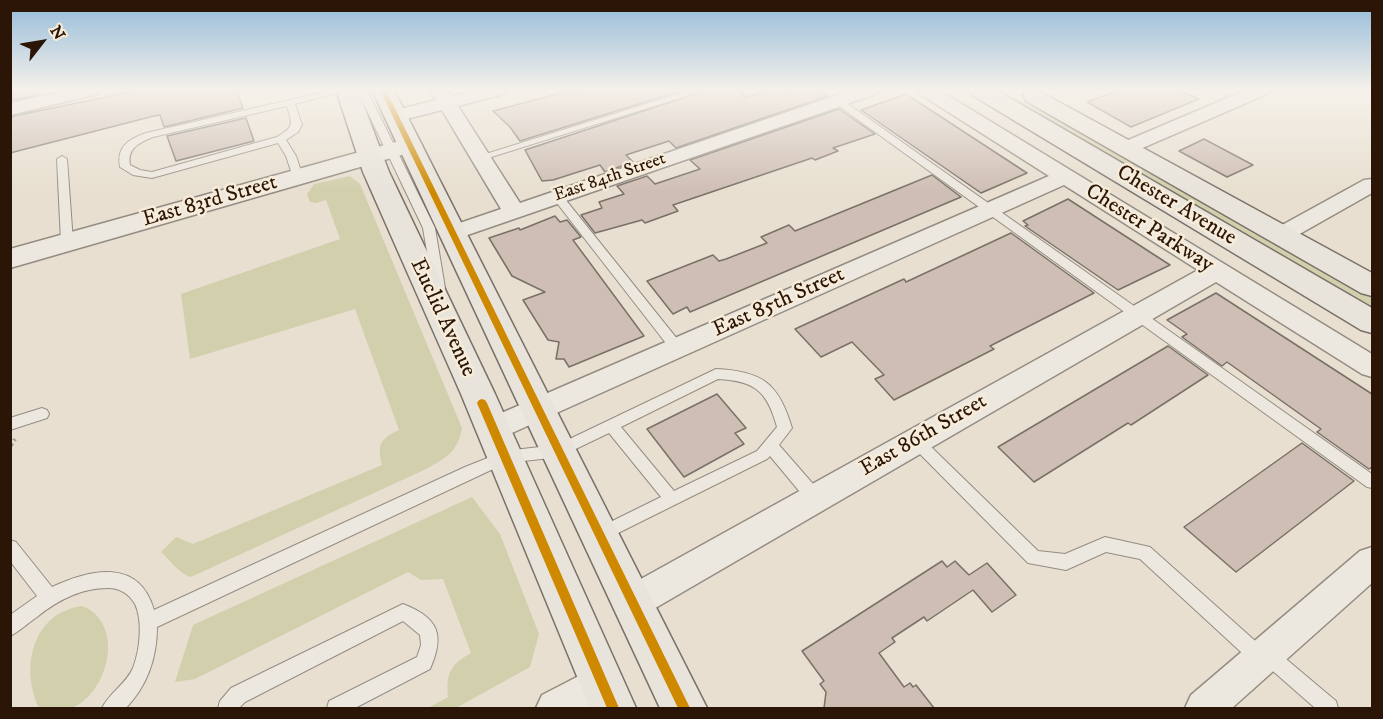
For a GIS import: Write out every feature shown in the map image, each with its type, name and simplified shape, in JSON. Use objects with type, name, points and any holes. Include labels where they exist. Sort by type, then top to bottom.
[{"type":"main road","name":"Euclid Avenue","points":[[371,124],[441,231],[468,266],[684,708]]},
{"type":"main road","name":"Euclid Avenue","points":[[395,124],[390,150],[380,182],[499,443],[608,696]]},
{"type":"main road","name":"Chester Avenue","points":[[1037,124],[1372,322]]},
{"type":"main road","name":"Chester Avenue","points":[[1083,124],[1372,286]]},
{"type":"street","points":[[460,124],[514,211]]},
{"type":"street","name":"East 84th Street","points":[[441,231],[514,211],[771,124]]},
{"type":"street","name":"Chester Parkway","points":[[980,124],[1372,367]]},
{"type":"street","points":[[1126,148],[1182,124]]},
{"type":"street","name":"East 83rd Street","points":[[10,259],[390,150]]},
{"type":"street","name":"East 85th Street","points":[[499,443],[538,409],[1065,177]]},
{"type":"street","points":[[1281,235],[1372,185]]},
{"type":"street","name":"East 86th Street","points":[[633,602],[1216,271]]},
{"type":"street","points":[[1204,708],[1372,562]]},
{"type":"street","points":[[555,708],[608,696]]},
{"type":"lane","points":[[199,124],[136,140],[126,149],[122,157],[125,167],[137,174],[152,175],[281,139],[289,135],[297,124]]},
{"type":"lane","points":[[378,124],[390,150]]},
{"type":"lane","points":[[481,157],[590,124]]},
{"type":"lane","points":[[869,124],[1372,482]]},
{"type":"lane","points":[[281,139],[291,156],[298,177]]},
{"type":"lane","points":[[62,159],[67,243]]},
{"type":"lane","points":[[557,196],[677,348]]},
{"type":"lane","points":[[441,231],[446,327]]},
{"type":"lane","points":[[149,622],[499,443],[558,450],[716,374],[740,374],[762,384],[780,408],[785,428],[762,454],[600,535]]},
{"type":"lane","points":[[10,424],[42,414]]},
{"type":"lane","points":[[611,425],[672,500]]},
{"type":"lane","points":[[916,441],[1034,558],[1066,562],[1106,544],[1144,552],[1264,656],[1329,708]]},
{"type":"lane","points":[[770,445],[815,498]]},
{"type":"lane","points":[[10,547],[50,598]]},
{"type":"lane","points":[[10,627],[30,609],[89,582],[115,580],[131,588],[144,601],[149,622],[147,644],[142,669],[125,698],[112,708]]},
{"type":"lane","points":[[227,708],[238,695],[403,612],[420,620],[429,631],[431,647],[424,663],[336,708]]},
{"type":"shaded area","points":[[1052,124],[1067,124],[1372,298],[1372,309]]},
{"type":"shaded area","points":[[350,176],[360,184],[462,428],[460,437],[449,454],[424,470],[191,577],[186,575],[161,552],[176,537],[193,544],[382,465],[380,447],[384,439],[399,430],[355,309],[190,359],[181,294],[340,239],[326,200],[310,202],[307,194],[314,184]]},
{"type":"shaded area","points":[[472,497],[500,534],[539,634],[530,667],[456,708],[428,708],[448,697],[451,671],[458,662],[471,653],[443,579],[421,580],[408,572],[195,679],[175,682],[193,625]]},
{"type":"shaded area","points":[[82,606],[95,614],[104,626],[108,641],[103,673],[96,688],[85,700],[72,708],[60,710],[39,708],[33,692],[31,676],[31,660],[35,645],[41,631],[52,619],[65,611]]},
{"type":"building","points":[[10,124],[125,124],[10,153]]},
{"type":"building","points":[[163,124],[178,124],[164,127]]},
{"type":"building","points":[[222,124],[248,124],[254,141],[176,161],[167,136]]},
{"type":"building","points":[[506,124],[576,124],[520,141]]},
{"type":"building","points":[[605,124],[747,124],[676,148],[669,141],[626,155],[633,162],[605,172],[600,165],[553,180],[542,181],[525,150]]},
{"type":"building","points":[[796,124],[860,124],[875,134],[833,148],[838,151],[815,160],[812,158],[673,205],[678,211],[645,223],[642,220],[595,233],[581,215],[602,208],[599,202],[624,194],[617,186],[647,176],[655,184],[700,169],[690,160]]},
{"type":"building","points":[[881,124],[951,124],[1027,173],[981,193]]},
{"type":"building","points":[[1125,124],[1139,124],[1131,127]]},
{"type":"building","points":[[1204,139],[1253,165],[1227,177],[1179,151]]},
{"type":"building","points":[[932,175],[961,197],[690,312],[687,307],[673,314],[647,281],[713,255],[719,261],[726,259],[767,243],[761,237],[789,225],[795,231]]},
{"type":"building","points":[[1068,199],[1170,265],[1118,290],[1025,226],[1028,225],[1023,221]]},
{"type":"building","points":[[555,216],[560,222],[567,220],[581,237],[573,240],[644,336],[569,367],[564,359],[556,359],[559,342],[548,340],[523,300],[545,292],[512,276],[489,238],[519,228],[520,230]]},
{"type":"building","points":[[1011,233],[1094,293],[990,346],[994,349],[894,400],[875,379],[884,375],[852,342],[821,357],[795,329],[904,279],[906,282]]},
{"type":"building","points":[[1216,293],[1372,394],[1372,467],[1369,469],[1317,432],[1321,429],[1227,362],[1222,366],[1182,337],[1187,334],[1167,320]]},
{"type":"building","points":[[1168,346],[1208,375],[1131,425],[1128,423],[1034,482],[998,447]]},
{"type":"building","points":[[717,394],[746,428],[735,433],[744,444],[684,477],[647,429]]},
{"type":"building","points":[[1302,443],[1354,481],[1236,572],[1184,527]]},
{"type":"building","points":[[942,561],[947,567],[955,561],[969,575],[987,563],[1016,595],[992,612],[973,590],[927,621],[924,617],[892,638],[895,642],[879,653],[904,687],[910,683],[913,687],[916,685],[934,708],[824,708],[826,692],[820,684],[824,681],[802,651]]},
{"type":"transit line","points":[[399,124],[684,708]]},
{"type":"transit line","points":[[482,403],[613,708]]}]
